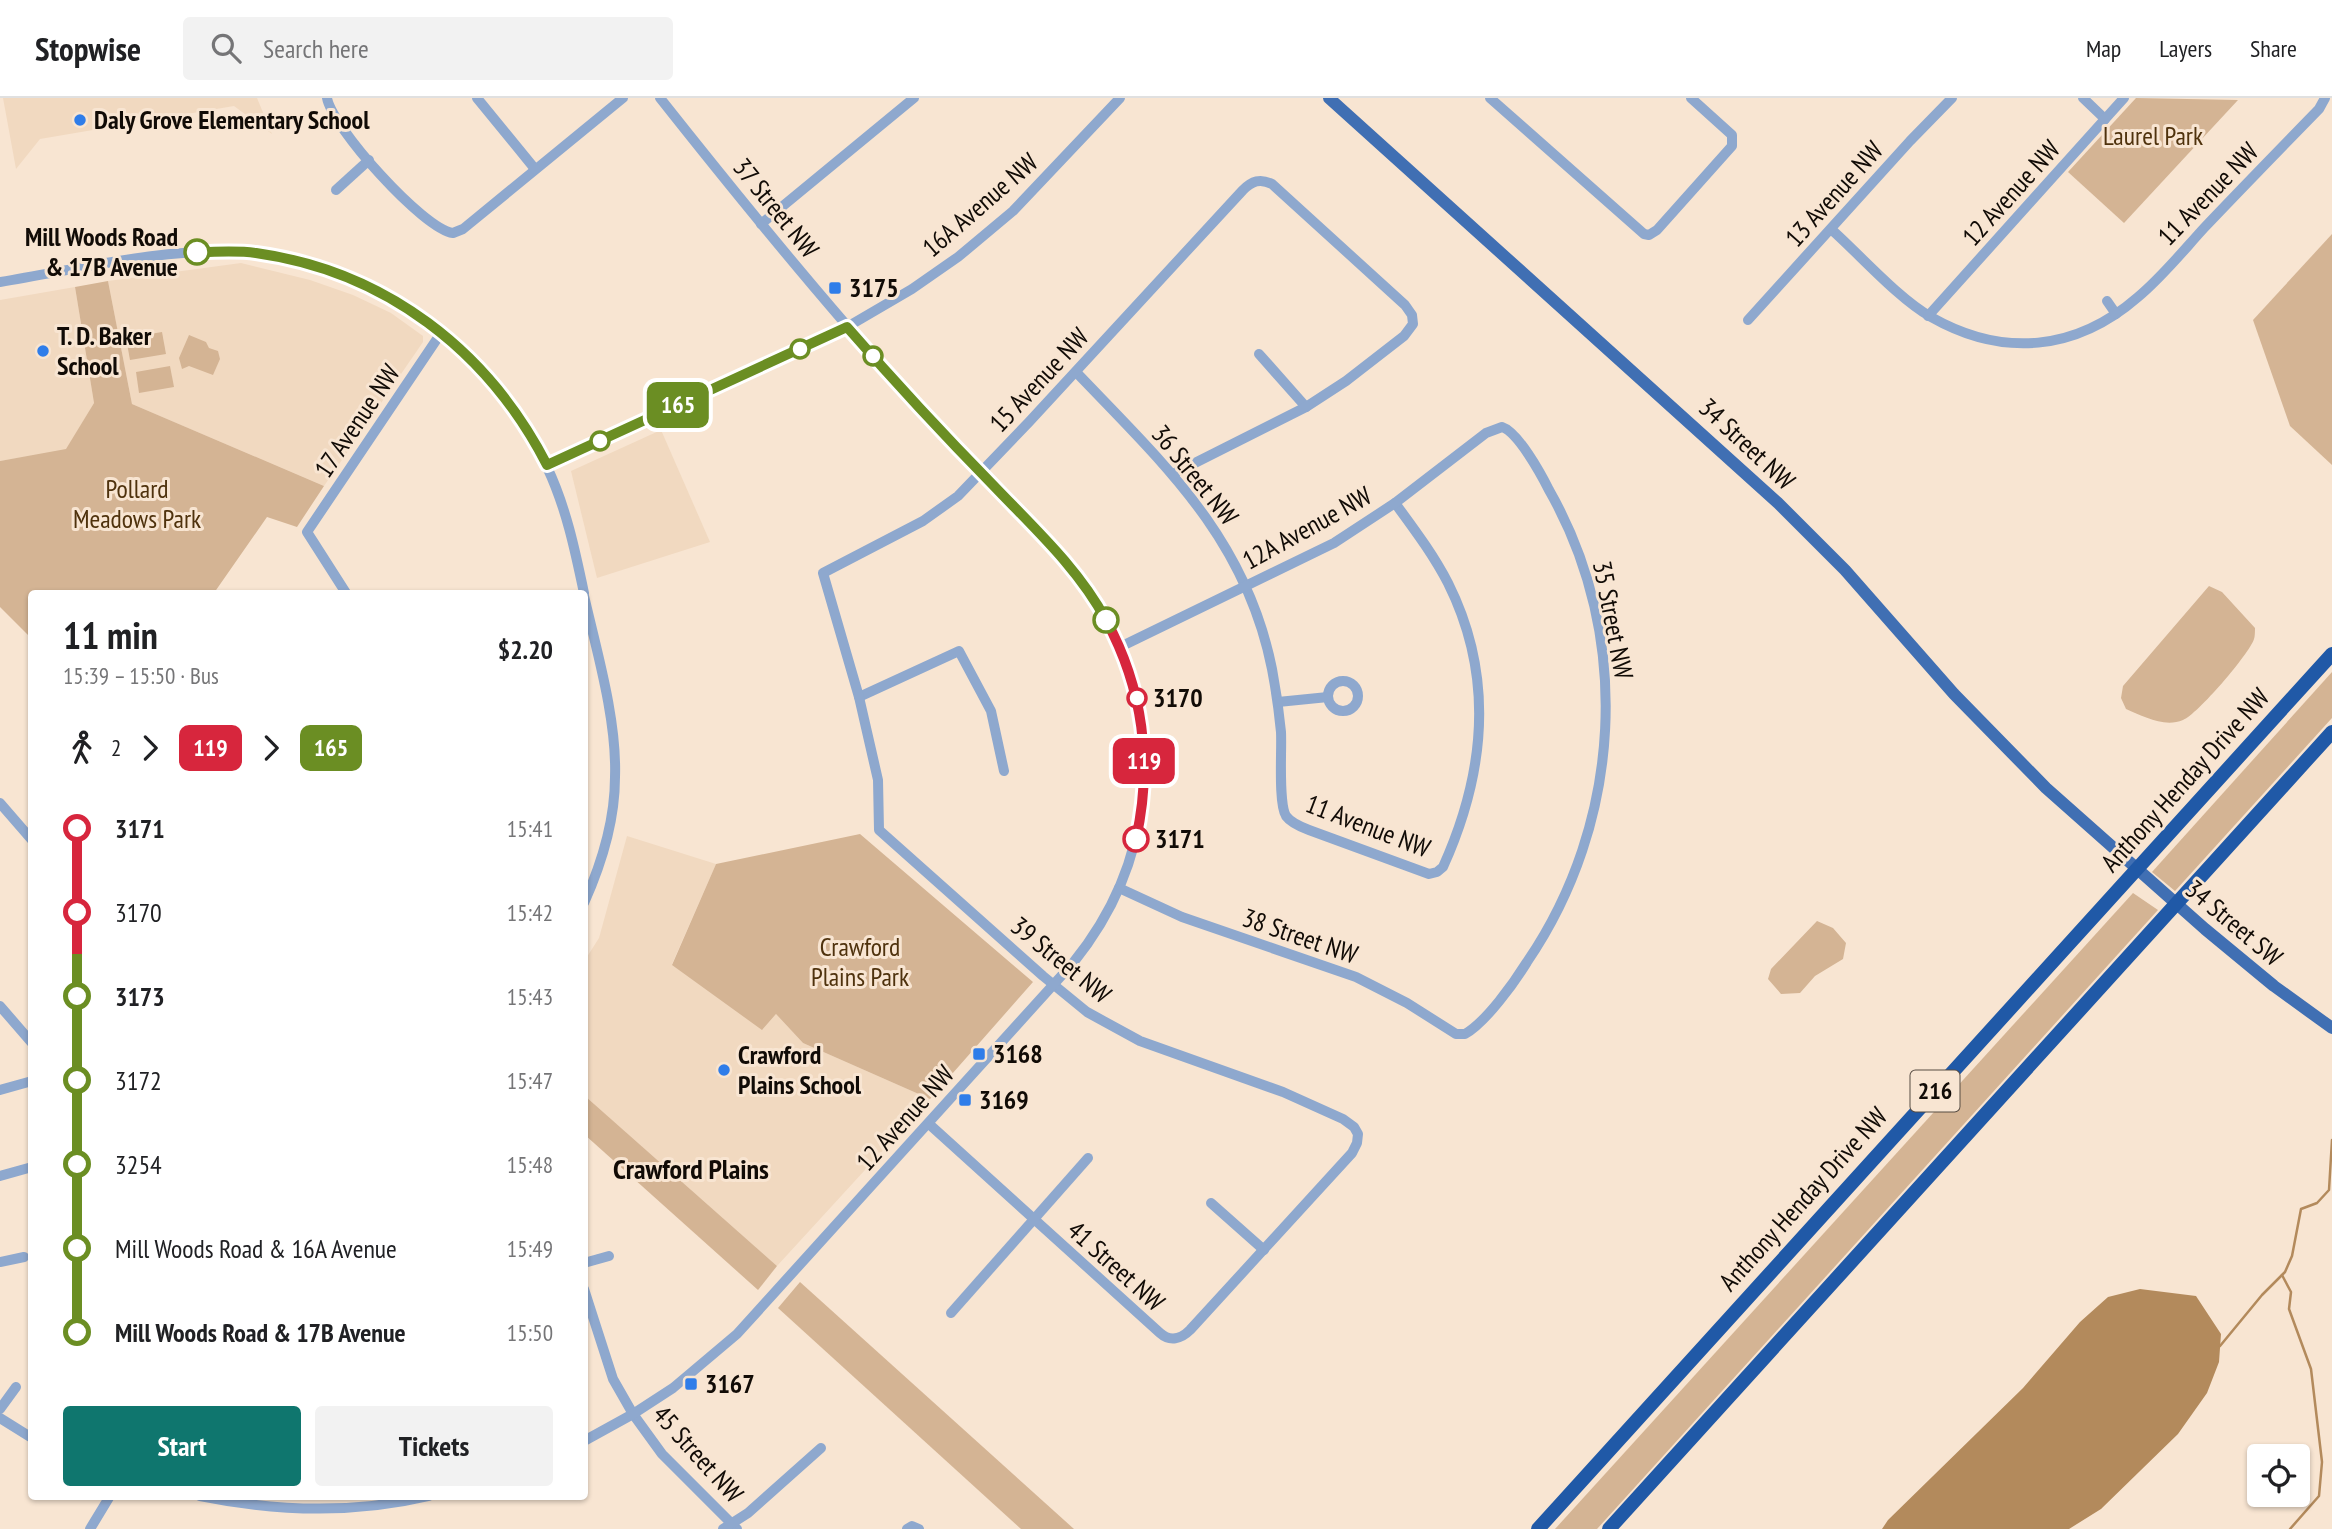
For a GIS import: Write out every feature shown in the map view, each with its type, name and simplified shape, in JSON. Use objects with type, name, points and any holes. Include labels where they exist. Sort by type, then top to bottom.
[{"type":"highway","name":"Anthony Henday Drive NW","points":[[1538,1529],[2332,654]]},
{"type":"highway","name":"216","points":[[1609,1529],[2332,732]]},
{"type":"main road","name":"34 Street NW","points":[[1329,98],[1778,503],[1845,570],[1997,739],[2110,846]]},
{"type":"main road","name":"34 Street SW","points":[[2110,846],[2274,986],[2332,1028]]},
{"type":"street","points":[[327,98],[335,118],[408,204],[435,226],[448,232],[458,232],[623,98]]},
{"type":"street","points":[[477,98],[535,169]]},
{"type":"street","name":"37 Street NW","points":[[660,98],[847,327],[1079,578],[1101,610],[1120,647],[1139,707],[1144,747]]},
{"type":"street","points":[[761,224],[914,98]]},
{"type":"street","name":"16A Avenue NW","points":[[547,465],[847,327],[935,273],[995,227],[1032,193],[1120,98]]},
{"type":"street","points":[[1490,98],[1644,234],[1649,235],[1687,198],[1732,146],[1732,135],[1691,98]]},
{"type":"street","name":"13 Avenue NW","points":[[1748,320],[1952,98]]},
{"type":"street","points":[[2083,98],[2105,119]]},
{"type":"street","name":"12 Avenue NW","points":[[1928,316],[2124,98]]},
{"type":"street","name":"11 Avenue NW","points":[[1832,230],[1928,316],[1957,330],[2012,344],[2046,342],[2087,331],[2138,297],[2319,109],[2325,98]]},
{"type":"street","points":[[336,190],[369,160]]},
{"type":"street","name":"15 Avenue NW","points":[[823,573],[935,514],[958,496],[1243,190],[1257,180],[1272,184],[1405,305],[1413,319],[1408,332],[1346,381],[1306,407]]},
{"type":"street","points":[[0,282],[155,254],[185,252],[257,253],[314,265],[367,286],[415,313],[441,333],[471,359],[501,392],[547,465],[562,502],[583,590]]},
{"type":"street","points":[[2108,301],[2116,314]]},
{"type":"street","name":"17 Avenue NW","points":[[344,590],[307,532],[441,333]]},
{"type":"street","points":[[1173,474],[1306,407],[1259,354]]},
{"type":"street","name":"36 Street NW","points":[[1076,372],[1173,474],[1210,521],[1245,587],[1267,648],[1278,702],[1282,800],[1286,816]]},
{"type":"street","name":"12A Avenue NW","points":[[1120,647],[1334,543],[1395,503],[1486,433],[1502,427]]},
{"type":"street","name":"35 Street NW","points":[[1462,1035],[1473,1029],[1517,977],[1545,935],[1564,899],[1582,854],[1597,798],[1604,752],[1605,676],[1601,640],[1579,554],[1542,476],[1511,431],[1502,427]]},
{"type":"street","name":"11 Avenue NW","points":[[1286,816],[1308,831],[1421,873],[1437,872],[1443,867],[1451,849],[1472,787],[1480,729],[1478,684],[1469,640],[1453,595],[1433,557],[1395,503]]},
{"type":"street","name":"39 Street NW","points":[[823,573],[859,697],[878,780],[880,830],[1087,1012],[1131,1037],[1312,1104],[1351,1124],[1358,1139],[1352,1153],[1264,1250]]},
{"type":"street","points":[[588,614],[610,717],[615,778],[612,815],[606,842],[588,892]]},
{"type":"street","points":[[859,697],[960,651],[991,711],[1004,771]]},
{"type":"street","points":[[1278,702],[1328,697]]},
{"type":"street","name":"12 Avenue NW","points":[[588,1439],[673,1388],[737,1334],[1086,947],[1106,915],[1130,858],[1139,825],[1144,747]]},
{"type":"street","points":[[0,803],[28,835]]},
{"type":"street","name":"38 Street NW","points":[[1119,888],[1182,917],[1356,977],[1462,1035]]},
{"type":"street","points":[[0,1006],[28,1038]]},
{"type":"street","points":[[0,1090],[28,1082]]},
{"type":"street","name":"41 Street NW","points":[[929,1124],[1160,1334],[1173,1339],[1182,1337],[1190,1330],[1264,1250]]},
{"type":"street","name":"41 Street NW","points":[[951,1313],[1088,1158]]},
{"type":"street","points":[[0,1177],[28,1168]]},
{"type":"street","points":[[1211,1203],[1264,1250]]},
{"type":"street","points":[[588,1262],[610,1255]]},
{"type":"street","points":[[0,1262],[24,1257]]},
{"type":"street","name":"45 Street NW","points":[[588,1301],[613,1379],[633,1414],[662,1454],[731,1527]]},
{"type":"street","points":[[0,1409],[16,1387]]},
{"type":"street","points":[[0,1418],[28,1436]]},
{"type":"street","points":[[731,1527],[821,1448]]},
{"type":"street","points":[[90,1529],[108,1500]]},
{"type":"street","points":[[220,1500],[317,1508],[350,1507],[400,1500]]},
{"type":"street","points":[[907,1529],[912,1526],[919,1529]]},
{"type":"shaded area","name":"Daly Grove Elementary School","points":[[3,98],[257,98],[272,134],[234,106],[40,139],[16,169]]},
{"type":"shaded area","points":[[241,263],[310,280],[353,295],[391,313],[423,336],[423,342],[324,486],[132,404],[108,281]]},
{"type":"shaded area","name":"T. D. Baker School","points":[[75,287],[94,403],[66,450],[0,461],[0,300]]},
{"type":"shaded area","points":[[661,430],[710,542],[597,578],[571,471]]},
{"type":"shaded area","name":"Crawford Plains School","points":[[627,836],[716,864],[672,964],[763,1029],[776,1014],[803,1043],[930,1099],[777,1266],[588,1099],[588,955],[599,938]]},
{"type":"shaded area","points":[[2140,1289],[2196,1296],[2221,1334],[2219,1362],[2207,1393],[2178,1434],[2101,1509],[2069,1529],[1882,1529],[1888,1520],[2023,1388],[2080,1322],[2108,1297]]},
{"type":"green space","name":"Laurel Park","points":[[2136,98],[2238,100],[2124,223],[2068,172]]},
{"type":"green space","points":[[2332,234],[2332,465],[2290,426],[2253,320]]},
{"type":"green space","name":"Pollard Meadows Park","points":[[108,281],[132,404],[324,486],[297,527],[267,517],[216,590],[28,590],[28,635],[0,607],[0,461],[66,449],[94,403],[75,287]]},
{"type":"green space","points":[[162,332],[166,354],[130,360],[126,338]]},
{"type":"green space","points":[[189,335],[218,351],[220,359],[213,375],[189,366],[182,369],[179,358]]},
{"type":"green space","points":[[170,366],[174,387],[139,393],[136,372]]},
{"type":"green space","points":[[2209,586],[2222,592],[2255,628],[2250,646],[2211,696],[2183,720],[2161,722],[2126,709],[2121,698],[2123,686]]},
{"type":"green space","points":[[2332,672],[2332,718],[2175,891],[2152,872]]},
{"type":"green space","name":"Crawford Plains Park","points":[[860,834],[1033,982],[930,1099],[803,1043],[776,1014],[762,1030],[672,965],[716,864]]},
{"type":"green space","points":[[2133,893],[2158,910],[1597,1529],[1555,1529]]},
{"type":"green space","points":[[1817,921],[1833,928],[1846,943],[1843,959],[1815,976],[1800,993],[1781,994],[1768,979],[1771,969]]},
{"type":"green space","points":[[588,1099],[777,1266],[758,1290],[588,1138]]},
{"type":"green space","points":[[800,1282],[1074,1529],[1021,1529],[778,1308]]},
{"type":"waterway","points":[[2220,1346],[2262,1295],[2285,1272],[2292,1256],[2301,1209],[2317,1203],[2329,1190],[2332,1140]]},
{"type":"waterway","points":[[2282,1275],[2291,1292],[2289,1309],[2311,1369],[2322,1462],[2319,1496],[2290,1529]]},
{"type":"bus line","name":"165","points":[[197,252],[257,253],[314,265],[367,286],[415,313],[457,346],[501,392],[535,442],[547,465],[847,327],[923,412],[1063,559],[1092,596],[1106,620]]},
{"type":"bus line","name":"119","points":[[1106,620],[1126,663],[1142,722],[1144,776],[1136,839]]},
{"type":"place","name":"Daly Grove Elementary School","points":[[80,120]]},
{"type":"place","name":"Mill Woods Road & 17B Avenue","points":[[197,252]]},
{"type":"place","name":"3175","points":[[835,288]]},
{"type":"place","name":"T. D. Baker School","points":[[43,351]]},
{"type":"place","name":"3170","points":[[1137,698]]},
{"type":"place","name":"3171","points":[[1136,839]]},
{"type":"place","name":"3168","points":[[979,1054]]},
{"type":"place","name":"Crawford Plains School","points":[[724,1070]]},
{"type":"place","name":"3169","points":[[965,1100]]},
{"type":"place","name":"3167","points":[[691,1384]]},
{"type":"district","name":"Crawford Plains","points":[[691,1169]]}]
